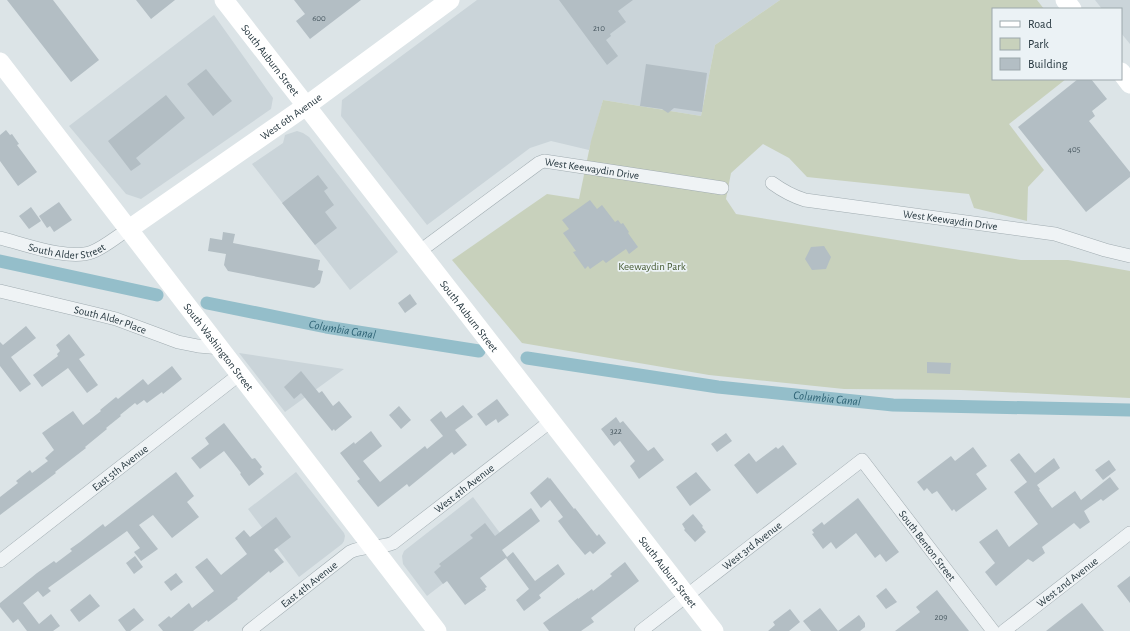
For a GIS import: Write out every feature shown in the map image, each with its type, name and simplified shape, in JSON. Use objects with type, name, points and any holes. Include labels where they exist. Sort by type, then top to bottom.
[{"type":"street","name":"South Auburn Street","points":[[224,0],[714,631]]},
{"type":"street","name":"West 6th Avenue","points":[[129,229],[306,106],[450,0]]},
{"type":"street","points":[[1065,0],[1071,8]]},
{"type":"street","name":"South Washington Street","points":[[0,62],[437,631]]},
{"type":"street","points":[[1122,73],[1130,84]]},
{"type":"street","name":"West Keewaydin Drive","points":[[420,252],[539,162],[544,161],[722,188]]},
{"type":"street","name":"West Keewaydin Drive","points":[[772,183],[782,191],[805,200],[1055,234],[1105,250],[1130,256]]},
{"type":"street","name":"South Alder Street","points":[[0,238],[59,253],[82,254],[98,249],[129,229]]},
{"type":"street","name":"South Alder Place","points":[[2,294],[116,319],[178,342],[220,348]]},
{"type":"street","name":"East 5th Avenue","points":[[0,561],[240,374]]},
{"type":"street","name":"West 4th Avenue","points":[[372,547],[386,546],[393,543],[551,421]]},
{"type":"street","name":"West 3rd Avenue","points":[[641,631],[862,460]]},
{"type":"street","name":"South Benton Street","points":[[862,460],[993,631]]},
{"type":"street","name":"West 2nd Avenue","points":[[1004,631],[1130,533]]},
{"type":"street","name":"East 4th Avenue","points":[[249,631],[350,552],[356,549],[372,547]]},
{"type":"shaded area","points":[[477,0],[780,0],[715,45],[701,116],[603,100],[589,150],[551,141],[530,148],[427,225],[341,116],[342,100]]},
{"type":"shaded area","points":[[1095,0],[1130,0],[1130,44],[1122,34],[1122,8],[1101,8]]},
{"type":"shaded area","points":[[214,15],[273,98],[271,109],[141,199],[126,194],[69,126]]},
{"type":"shaded area","points":[[297,131],[309,137],[398,252],[350,290],[252,164],[283,143],[285,135]]},
{"type":"shaded area","points":[[239,353],[344,369],[285,412]]},
{"type":"shaded area","points":[[296,472],[345,536],[342,544],[299,577],[248,509]]},
{"type":"shaded area","points":[[473,497],[503,537],[427,596],[403,564],[402,556],[404,551]]},
{"type":"green space","name":"Keewaydin Park","points":[[780,0],[1037,0],[1043,8],[992,8],[992,80],[1065,80],[1009,124],[1044,170],[1028,187],[1027,221],[974,208],[969,194],[807,177],[789,158],[763,144],[731,173],[726,199],[736,214],[1021,260],[1068,260],[1130,271],[1130,398],[961,390],[844,389],[709,375],[522,343],[452,260],[547,194],[579,199],[591,141],[603,100],[701,116],[715,45]]},
{"type":"building","points":[[7,0],[53,0],[99,60],[71,82]]},
{"type":"building","points":[[136,0],[175,0],[151,19]]},
{"type":"building","points":[[294,0],[361,0],[310,39],[296,21],[305,14]]},
{"type":"building","points":[[559,0],[633,0],[618,11],[626,22],[610,34],[611,36],[606,40],[618,56],[607,65]]},
{"type":"building","points":[[646,64],[707,73],[702,112],[674,108],[668,113],[662,109],[640,106]]},
{"type":"building","points":[[206,69],[232,101],[213,116],[187,84]]},
{"type":"building","points":[[1077,80],[1092,80],[1107,99],[1092,111],[1095,116],[1089,121],[1130,172],[1130,177],[1086,212],[1018,127]]},
{"type":"building","points":[[166,95],[185,118],[136,158],[141,164],[131,171],[108,141]]},
{"type":"building","points":[[6,130],[10,135],[12,134],[19,144],[17,145],[37,172],[18,186],[0,161],[0,135]]},
{"type":"building","points":[[318,175],[328,188],[324,191],[334,205],[325,212],[337,228],[315,245],[282,203]]},
{"type":"building","points":[[590,200],[597,209],[602,205],[615,222],[618,220],[621,224],[623,223],[638,247],[629,254],[626,249],[606,263],[603,260],[590,269],[588,266],[585,269],[573,252],[576,251],[563,233],[569,229],[562,220]]},
{"type":"building","points":[[59,202],[72,220],[54,232],[50,226],[47,228],[39,216]]},
{"type":"building","points":[[31,207],[41,221],[29,229],[19,216]]},
{"type":"building","points":[[223,232],[235,234],[233,243],[320,260],[318,270],[323,271],[320,283],[314,288],[228,271],[224,265],[226,254],[208,251],[210,238],[222,240]]},
{"type":"building","points":[[824,246],[831,257],[826,269],[812,270],[805,259],[811,247]]},
{"type":"building","points":[[410,294],[417,304],[405,313],[398,303]]},
{"type":"building","points":[[26,326],[36,338],[11,357],[31,384],[20,392],[0,366],[0,342],[3,345]]},
{"type":"building","points":[[69,334],[85,355],[79,359],[98,385],[87,393],[68,368],[42,387],[33,375],[58,356],[57,354],[60,351],[56,345]]},
{"type":"building","points":[[927,362],[951,363],[950,374],[927,373]]},
{"type":"building","points":[[172,366],[182,379],[163,394],[162,392],[147,403],[144,400],[137,405],[135,403],[85,447],[86,448],[55,472],[56,473],[0,515],[0,497],[18,483],[16,481],[30,470],[32,473],[48,461],[45,458],[54,450],[42,433],[73,411],[83,425],[116,397],[118,399],[143,379],[148,385]]},
{"type":"building","points":[[301,371],[319,393],[322,391],[333,406],[339,401],[352,417],[335,431],[334,429],[332,431],[301,393],[294,399],[284,387]]},
{"type":"building","points":[[497,399],[509,415],[498,423],[496,419],[486,426],[477,414]]},
{"type":"building","points":[[463,405],[473,417],[455,430],[467,445],[454,455],[452,452],[409,487],[407,484],[378,507],[357,481],[360,479],[340,453],[354,442],[355,444],[371,431],[382,446],[363,461],[380,482],[425,446],[427,449],[443,436],[430,420],[441,411],[446,418]]},
{"type":"building","points":[[399,406],[411,420],[401,429],[389,415]]},
{"type":"building","points":[[616,417],[620,423],[623,421],[648,451],[654,447],[664,460],[639,479],[630,466],[635,461],[620,441],[614,446],[601,429]]},
{"type":"building","points":[[224,423],[252,459],[255,458],[262,467],[260,469],[264,474],[249,486],[224,451],[200,469],[191,458],[209,444],[205,438]]},
{"type":"building","points":[[726,433],[732,441],[717,452],[711,444]]},
{"type":"building","points":[[783,445],[797,464],[757,494],[734,465],[749,453],[756,462],[776,447],[778,449]]},
{"type":"building","points":[[973,447],[987,466],[976,474],[987,489],[956,512],[954,509],[952,511],[937,491],[932,494],[927,488],[924,491],[917,482],[951,456],[955,461]]},
{"type":"building","points":[[1019,453],[1035,473],[1054,458],[1060,468],[1037,485],[1052,508],[1075,491],[1081,500],[1110,477],[1119,489],[1103,501],[1101,499],[1084,511],[1090,522],[1080,529],[1074,523],[1042,547],[1045,553],[1033,562],[1028,559],[996,586],[985,572],[995,563],[979,542],[997,529],[1009,547],[1038,524],[1014,492],[1027,482],[1010,460]]},
{"type":"building","points":[[1109,460],[1116,470],[1103,480],[1095,470]]},
{"type":"building","points":[[176,472],[194,496],[187,502],[199,517],[172,538],[153,515],[139,525],[158,549],[141,561],[134,552],[140,548],[127,531],[48,588],[51,591],[43,597],[38,591],[23,603],[39,624],[51,614],[60,626],[53,631],[27,631],[18,619],[13,623],[0,607],[0,603],[37,573],[54,561],[56,563],[72,551],[70,549],[103,524],[105,527]]},
{"type":"building","points":[[696,472],[711,490],[690,506],[676,487]]},
{"type":"building","points":[[548,477],[597,536],[599,534],[606,543],[593,554],[590,551],[585,555],[570,537],[558,521],[563,517],[550,500],[541,508],[530,493]]},
{"type":"building","points":[[858,498],[899,552],[886,562],[880,554],[875,558],[856,533],[836,549],[831,542],[823,549],[812,534],[814,533],[812,530],[822,522],[824,525]]},
{"type":"building","points":[[531,508],[540,521],[502,550],[507,557],[513,552],[535,581],[558,564],[565,574],[539,595],[541,598],[524,611],[516,600],[529,589],[506,558],[480,578],[487,587],[485,588],[486,590],[465,605],[447,581],[443,584],[434,572],[441,566],[439,564],[473,538],[470,535],[485,523],[495,536]]},
{"type":"building","points":[[693,514],[706,532],[695,542],[684,530],[685,529],[682,524]]},
{"type":"building","points":[[276,517],[291,537],[274,550],[284,562],[270,573],[269,571],[237,598],[238,599],[208,622],[207,620],[193,631],[163,631],[158,625],[169,616],[171,618],[189,603],[192,608],[214,591],[195,567],[207,558],[221,575],[247,554],[235,538],[244,530],[250,537]]},
{"type":"building","points":[[135,556],[143,567],[134,574],[126,563]]},
{"type":"building","points":[[625,562],[639,581],[591,618],[594,622],[581,631],[549,631],[543,623],[592,589],[593,591],[612,576],[610,574]]},
{"type":"building","points":[[176,573],[183,582],[171,591],[164,582]]},
{"type":"building","points":[[1130,576],[1130,603],[1117,586]]},
{"type":"building","points":[[886,588],[897,602],[886,609],[876,596]]},
{"type":"building","points":[[937,590],[969,631],[895,631],[920,612],[916,607]]},
{"type":"building","points":[[90,594],[100,606],[79,622],[70,610]]},
{"type":"building","points":[[1082,603],[1104,631],[1046,631],[1065,616]]},
{"type":"building","points":[[134,608],[144,620],[130,631],[126,631],[118,620]]},
{"type":"building","points":[[820,608],[838,631],[811,631],[803,621]]},
{"type":"building","points":[[790,609],[800,622],[789,631],[768,631],[775,625],[773,622]]},
{"type":"building","points":[[859,615],[865,623],[865,627],[860,631],[838,631]]},
{"type":"waterway","name":"Columbia Canal","points":[[0,261],[157,295]]},
{"type":"waterway","name":"Columbia Canal","points":[[207,303],[326,327],[479,351]]},
{"type":"waterway","name":"Columbia Canal","points":[[527,358],[718,387],[893,405],[1130,410]]}]
